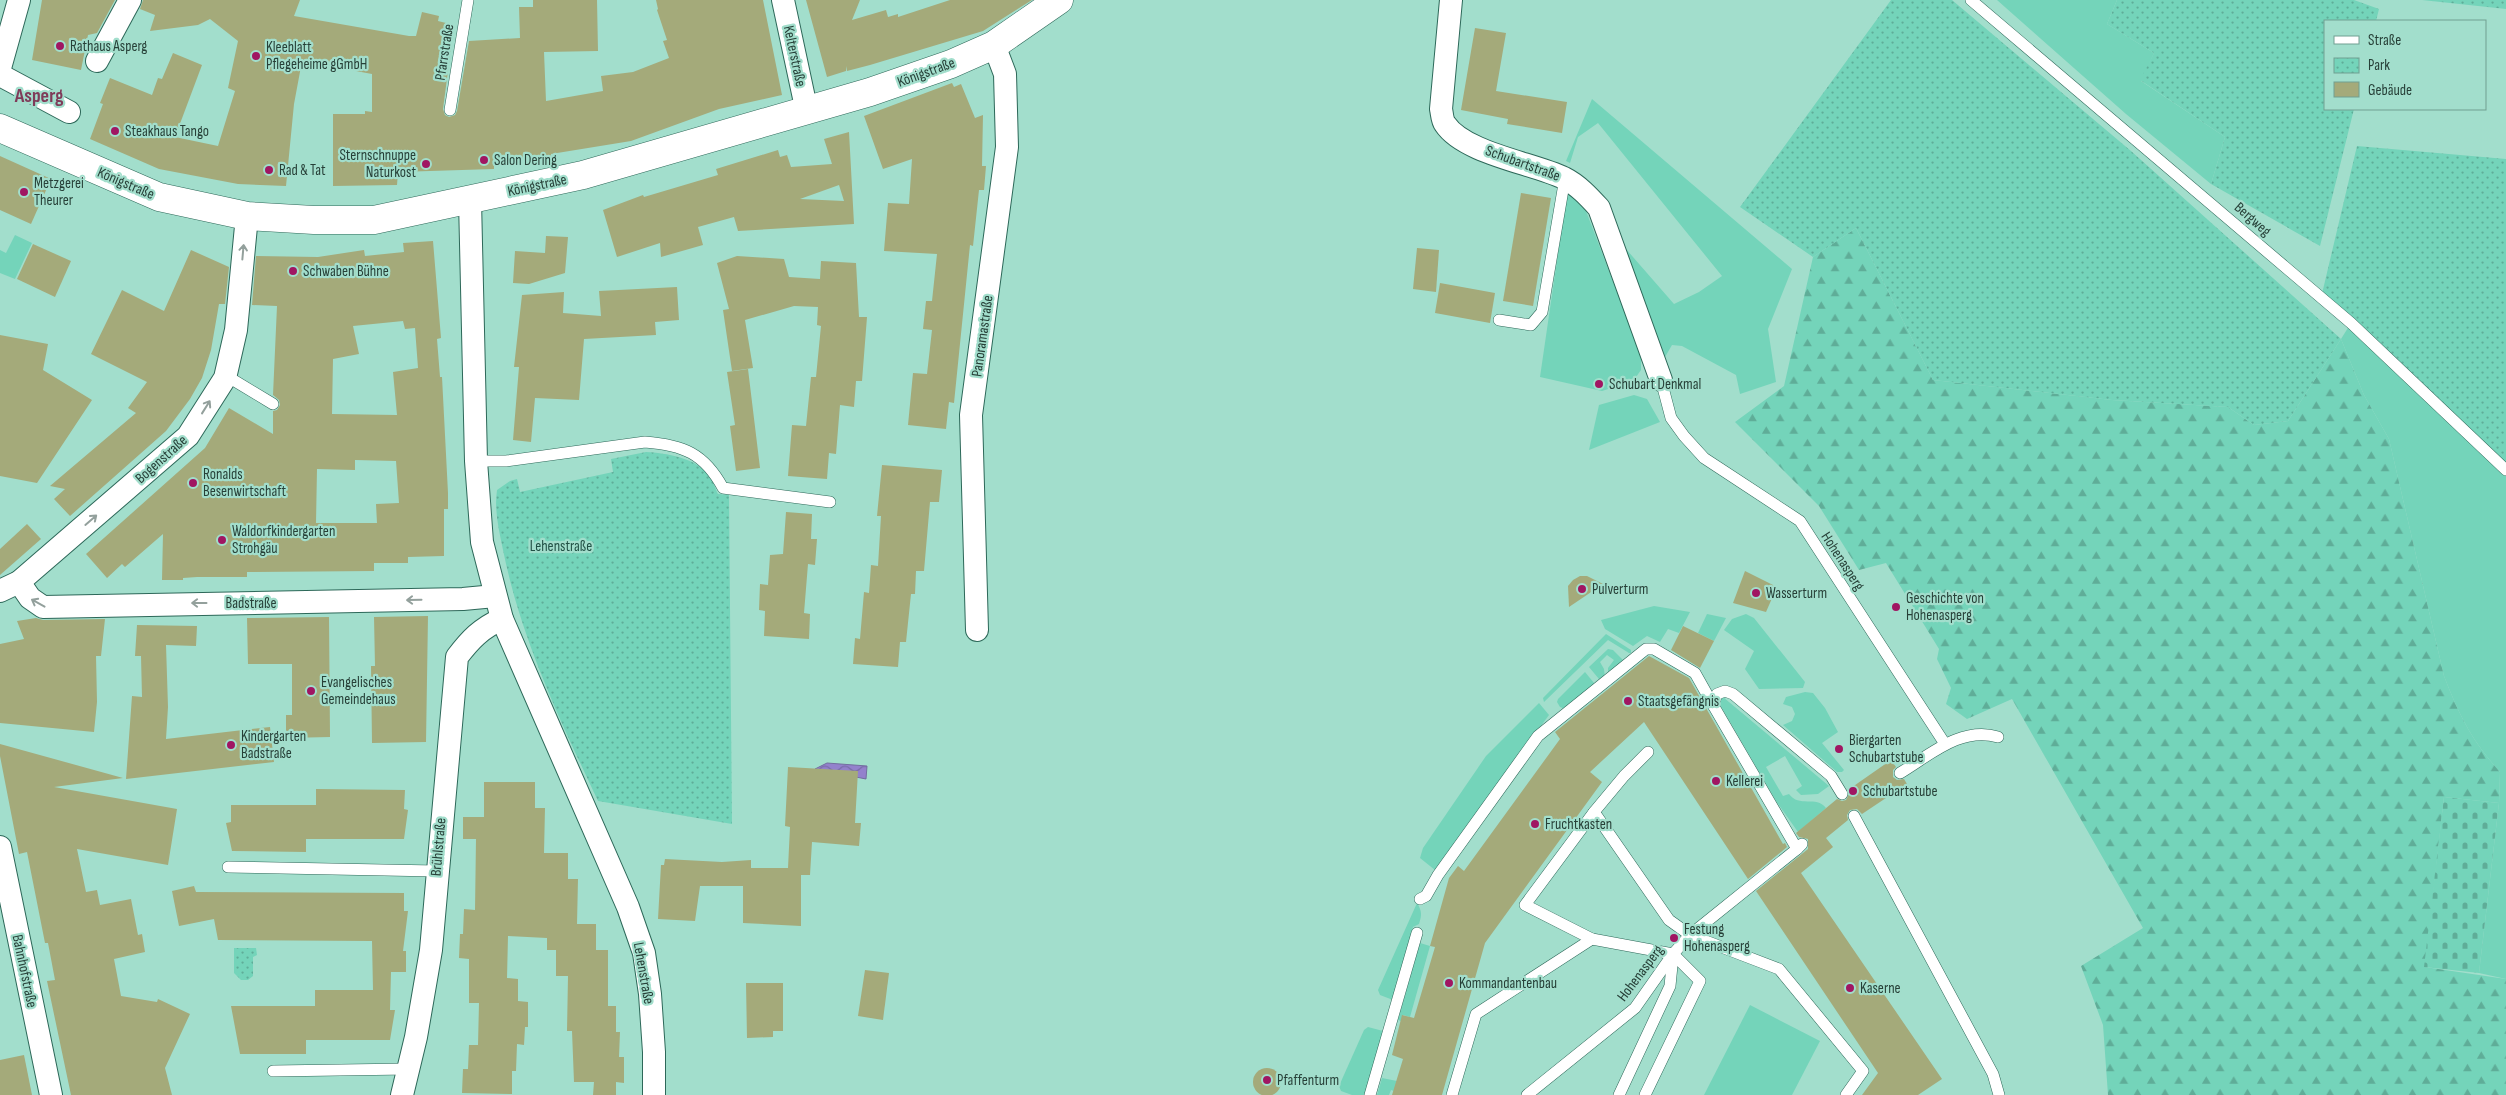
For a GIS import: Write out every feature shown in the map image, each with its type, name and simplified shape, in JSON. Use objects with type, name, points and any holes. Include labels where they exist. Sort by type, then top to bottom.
[{"type":"main road","name":"Königstraße","points":[[0,128],[159,197],[247,216],[314,220],[374,220],[583,175],[807,112],[951,64],[994,45],[1059,0]]},
{"type":"street","points":[[0,68],[19,0]]},
{"type":"street","points":[[97,61],[130,0]]},
{"type":"street","name":"Kelterstraße","points":[[783,0],[807,112]]},
{"type":"street","name":"Schubartstraße","points":[[1451,0],[1441,109],[1444,123],[1456,136],[1498,156],[1565,178],[1583,191],[1599,208],[1660,380]]},
{"type":"street","name":"Panoramastraße","points":[[977,630],[971,415],[1007,147],[1005,74],[994,45]]},
{"type":"street","points":[[0,76],[69,112]]},
{"type":"street","name":"Lehenstraße","points":[[470,200],[476,461],[482,542],[502,619],[628,907],[644,953],[654,1052],[654,1095]]},
{"type":"street","name":"Bogenstraße","points":[[10,587],[54,552],[188,436],[226,375],[236,330],[247,216]]},
{"type":"street","name":"Badstraße","points":[[10,587],[43,607],[453,600],[495,596]]},
{"type":"street","name":"Brühlstraße","points":[[402,1095],[430,950],[456,657],[471,638],[488,625],[502,619]]},
{"type":"street","name":"Bahnhofstraße","points":[[0,847],[52,1095]]},
{"type":"lane","name":"Pfarrstraße","points":[[450,110],[468,0]]},
{"type":"lane","name":"Bergweg","points":[[1971,0],[2351,323],[2506,470]]},
{"type":"lane","points":[[1499,320],[1531,325],[1542,312],[1565,178]]},
{"type":"lane","points":[[226,375],[273,404]]},
{"type":"lane","name":"Hohenasperg","points":[[1660,380],[1671,418],[1704,458],[1800,521],[1941,747]]},
{"type":"lane","points":[[476,461],[506,461],[644,442],[665,443],[683,449],[704,460],[723,488],[830,502]]},
{"type":"lane","name":"Hohenasperg","points":[[1420,899],[1426,896],[1438,875],[1538,736],[1646,649],[1654,648],[1695,673],[1800,846],[1690,935],[1673,954],[1635,1008],[1527,1095]]},
{"type":"lane","points":[[1713,705],[1715,697],[1720,692],[1734,694],[1831,776],[1842,794]]},
{"type":"lane","points":[[1900,773],[1953,739],[1985,733],[1998,738]]},
{"type":"lane","points":[[1645,1095],[1700,981],[1673,954],[1592,939],[1525,905],[1594,812],[1624,776],[1648,752]]},
{"type":"lane","points":[[1594,812],[1669,920],[1690,935],[1779,969],[1863,1072],[1846,1095]]},
{"type":"lane","points":[[1854,816],[1993,1074],[2000,1095]]},
{"type":"lane","points":[[228,868],[436,870]]},
{"type":"lane","points":[[1370,1095],[1416,933]]},
{"type":"lane","points":[[1452,1095],[1476,1014],[1592,939]]},
{"type":"lane","points":[[1619,1095],[1670,986],[1673,954]]},
{"type":"lane","points":[[273,1071],[408,1069]]},
{"type":"green space","points":[[1891,0],[1952,0],[2131,151],[2341,339],[2288,421],[2254,425],[2228,407],[2112,400],[1933,380],[1856,228],[1813,257],[1740,207]]},
{"type":"green space","points":[[1997,0],[2117,0],[2107,24],[2154,53],[2141,81],[2225,137],[2211,184],[2126,114]]},
{"type":"green space","points":[[2117,0],[2354,0],[2379,9],[2376,20],[2324,20],[2324,110],[2354,110],[2320,246],[2211,184],[2225,137],[2140,80],[2154,53],[2107,24]]},
{"type":"green space","points":[[2422,0],[2506,0],[2506,9]]},
{"type":"green space","points":[[1592,99],[1792,269],[1768,329],[1776,382],[1740,394],[1736,375],[1682,346],[1672,345],[1665,357],[1626,249],[1674,304],[1699,292],[1722,276],[1598,123],[1578,137],[1570,163],[1566,161]]},
{"type":"green space","points":[[2357,146],[2506,159],[2506,470],[2321,298]]},
{"type":"green space","points":[[1567,192],[1586,211],[1641,355],[1641,370],[1636,377],[1630,382],[1602,391],[1540,377]]},
{"type":"green space","points":[[1856,228],[1933,380],[2112,400],[2228,407],[2254,425],[2288,421],[2341,339],[2364,395],[2389,439],[2444,676],[2467,727],[2481,749],[2500,772],[2499,803],[2444,797],[2425,967],[2506,979],[2506,1095],[2108,1095],[2103,1025],[2081,966],[2143,928],[2012,699],[1967,719],[1946,704],[1951,688],[1937,659],[1939,649],[1886,563],[1859,570],[1819,506],[1735,422],[1784,386],[1813,257]]},
{"type":"green space","points":[[15,235],[32,243],[15,279],[0,273],[0,250],[6,253]]},
{"type":"green space","points":[[2351,323],[2506,470],[2506,979],[2479,973],[2499,803],[2500,772],[2481,749],[2467,727],[2444,676],[2389,439],[2364,395],[2341,339]]},
{"type":"green space","points":[[1634,395],[1647,399],[1660,422],[1589,450],[1599,405]]},
{"type":"green space","points":[[646,452],[680,457],[696,464],[709,475],[718,494],[729,495],[732,824],[598,801],[556,709],[531,647],[520,615],[503,550],[496,498],[497,490],[510,481],[517,479],[520,492],[613,472],[611,459]]},
{"type":"green space","points":[[1654,606],[1690,612],[1679,633],[1668,629],[1660,642],[1647,636],[1633,646],[1605,629],[1601,620]]},
{"type":"green space","points":[[1707,614],[1726,618],[1714,641],[1698,633]]},
{"type":"green space","points":[[1746,614],[1754,618],[1805,682],[1803,688],[1759,689],[1745,669],[1754,651],[1724,630],[1732,619]]},
{"type":"green space","points":[[1606,634],[1631,650],[1631,653],[1608,640],[1544,702],[1543,698]]},
{"type":"green space","points":[[1608,649],[1613,650],[1624,661],[1608,676],[1608,668],[1614,660],[1607,655],[1600,662],[1604,669],[1605,678],[1599,679],[1589,667]]},
{"type":"green space","points":[[1585,672],[1594,683],[1593,687],[1565,709],[1560,707],[1557,702],[1558,699]]},
{"type":"green space","points":[[1805,692],[1813,693],[1825,708],[1838,732],[1822,743],[1844,770],[1842,772],[1837,772],[1783,725],[1792,721],[1795,714],[1792,707],[1783,704],[1786,697]]},
{"type":"green space","points":[[1723,697],[1829,786],[1818,794],[1801,795],[1796,790],[1802,786],[1785,756],[1766,767],[1783,796],[1789,794],[1798,800],[1817,802],[1826,808],[1798,832],[1776,801],[1719,703]]},
{"type":"green space","points":[[1539,703],[1549,715],[1435,870],[1420,858],[1423,848],[1486,756]]},
{"type":"green space","points":[[2444,797],[2499,803],[2479,973],[2424,967]]},
{"type":"green space","points":[[1417,903],[1421,911],[1420,921],[1419,924],[1413,927],[1393,1000],[1380,995],[1378,990]]},
{"type":"green space","points":[[1420,943],[1430,946],[1410,1017],[1403,1015],[1401,1021],[1398,1020]]},
{"type":"green space","points":[[234,948],[256,948],[257,955],[253,957],[253,976],[248,980],[241,980],[234,973]]},
{"type":"green space","points":[[1750,1005],[1820,1041],[1792,1095],[1704,1095]]},
{"type":"green space","points":[[1368,1027],[1383,1031],[1365,1095],[1352,1095],[1341,1091],[1339,1086],[1364,1030]]},
{"type":"green space","points":[[1382,1078],[1397,1081],[1394,1091],[1391,1090],[1389,1095],[1377,1095]]},
{"type":"water","points":[[827,763],[867,766],[866,779],[815,769]]},
{"type":"building","name":"Rathaus Asperg","points":[[42,0],[115,0],[97,33],[88,35],[81,70],[32,60]]},
{"type":"building","points":[[143,0],[300,0],[294,16],[409,36],[416,36],[422,12],[439,16],[438,21],[454,25],[443,109],[445,115],[449,117],[455,115],[457,111],[469,41],[520,38],[519,7],[533,7],[533,0],[597,0],[598,51],[544,52],[546,101],[603,91],[601,76],[633,72],[669,58],[663,41],[667,40],[657,10],[656,0],[763,0],[782,95],[719,109],[631,141],[551,154],[551,157],[494,166],[494,169],[398,172],[397,185],[333,186],[333,114],[365,114],[365,111],[372,112],[372,74],[302,61],[294,104],[286,186],[238,184],[159,169],[90,139],[103,104],[100,103],[110,78],[152,95],[158,78],[162,79],[173,53],[202,65],[175,137],[218,146],[235,91],[228,88],[238,41],[210,19],[198,25],[150,31],[155,15],[140,9]]},
{"type":"building","points":[[806,0],[860,0],[852,20],[886,10],[888,17],[898,14],[898,17],[950,0],[1032,0],[983,31],[847,71],[846,66],[846,71],[827,77]]},
{"type":"building","points":[[1475,28],[1506,33],[1496,91],[1567,102],[1562,133],[1507,124],[1508,119],[1461,110]]},
{"type":"building","points":[[952,83],[954,87],[961,84],[975,118],[983,115],[982,166],[986,166],[984,190],[979,190],[973,246],[970,245],[954,403],[949,402],[946,429],[908,425],[913,373],[927,374],[932,330],[923,329],[926,301],[932,301],[937,254],[884,251],[888,203],[909,204],[912,159],[883,169],[864,116]]},
{"type":"building","points":[[849,132],[854,224],[738,231],[734,217],[698,227],[703,245],[661,257],[660,243],[617,257],[603,210],[643,195],[644,197],[718,175],[716,169],[778,150],[780,157],[787,155],[791,167],[832,164],[824,139]],"holes":[[[839,185],[844,201],[800,199]]]},
{"type":"building","points":[[0,156],[51,179],[31,224],[0,210]]},
{"type":"building","points":[[1521,193],[1551,198],[1533,306],[1503,301]]},
{"type":"building","points":[[546,236],[568,237],[565,273],[529,284],[513,283],[515,251],[545,253]]},
{"type":"building","points":[[433,241],[441,338],[437,339],[440,377],[442,377],[448,493],[448,509],[444,509],[444,556],[408,557],[408,563],[374,563],[374,571],[247,572],[247,577],[197,577],[183,578],[183,580],[162,580],[163,534],[125,567],[122,564],[107,578],[86,554],[205,448],[229,408],[273,434],[273,411],[277,410],[280,405],[279,400],[273,395],[277,306],[252,305],[256,256],[318,257],[364,250],[365,256],[404,252],[403,243]],"holes":[[[403,321],[405,329],[415,328],[418,368],[393,372],[397,415],[332,414],[333,359],[359,354],[353,326]],[[355,460],[396,461],[399,503],[376,504],[377,523],[316,523],[317,469],[355,470]]]},
{"type":"building","points":[[33,244],[71,261],[55,297],[17,279]]},
{"type":"building","points":[[1417,248],[1439,250],[1436,292],[1413,289]]},
{"type":"building","points":[[191,250],[229,267],[225,304],[219,304],[211,350],[202,378],[190,399],[166,431],[70,516],[54,499],[65,489],[50,486],[136,413],[128,408],[147,382],[91,354],[122,290],[164,311]]},
{"type":"building","points":[[737,256],[784,259],[789,277],[820,279],[821,261],[856,263],[859,317],[867,317],[862,381],[856,381],[854,407],[840,405],[836,454],[829,453],[827,479],[788,476],[792,425],[806,426],[811,377],[816,377],[821,326],[817,325],[818,307],[794,306],[745,320],[753,368],[732,371],[723,310],[729,309],[717,263]]},
{"type":"building","points":[[1440,283],[1495,293],[1490,323],[1435,313]]},
{"type":"building","points":[[677,287],[679,320],[655,322],[656,335],[584,339],[579,400],[535,398],[531,442],[513,440],[519,367],[514,367],[522,295],[564,292],[563,313],[601,316],[599,291]]},
{"type":"building","points":[[0,335],[48,344],[43,370],[92,400],[37,483],[0,476]]},
{"type":"building","points":[[748,369],[760,468],[736,471],[730,426],[735,425],[727,372]]},
{"type":"building","points":[[882,465],[942,470],[939,502],[930,502],[924,571],[916,571],[915,594],[911,594],[906,642],[900,642],[898,667],[853,664],[855,638],[860,639],[864,592],[869,593],[871,565],[878,566],[881,516],[877,516]]},
{"type":"building","points":[[786,512],[812,514],[811,539],[817,539],[815,565],[808,564],[804,613],[810,614],[809,639],[764,636],[765,611],[759,610],[760,584],[768,585],[770,555],[783,554]]},
{"type":"building","points":[[27,524],[41,539],[0,575],[0,549]]},
{"type":"building","name":"Wasserturm","points":[[1745,571],[1777,587],[1766,612],[1733,603]]},
{"type":"building","name":"Pulverturm","points":[[1580,576],[1587,576],[1603,584],[1569,607],[1568,586]]},
{"type":"building","points":[[428,616],[426,742],[372,743],[371,666],[375,666],[374,617]]},
{"type":"building","name":"Evangelisches Gemeindehaus","points":[[329,617],[330,737],[286,738],[286,715],[292,715],[292,664],[248,664],[247,618]]},
{"type":"building","points":[[36,618],[43,620],[105,619],[101,656],[96,656],[97,702],[94,732],[0,723],[0,644],[24,639],[17,621]]},
{"type":"building","points":[[137,625],[197,626],[196,646],[166,645],[168,707],[166,739],[270,727],[274,762],[126,779],[132,696],[142,697],[141,656],[135,656]]},
{"type":"building","points":[[1683,626],[1714,641],[1700,668],[1671,650]]},
{"type":"building","points":[[1649,656],[1689,678],[1783,844],[1785,843],[1787,847],[1748,879],[1644,722],[1590,772],[1602,782],[1485,943],[1442,1095],[1392,1095],[1403,1059],[1392,1055],[1402,1015],[1414,1018],[1435,947],[1430,946],[1449,878],[1458,866],[1464,871],[1560,739],[1555,732]]},
{"type":"building","points":[[0,744],[123,778],[54,787],[177,809],[168,865],[77,849],[86,892],[97,890],[100,905],[131,899],[138,935],[142,934],[145,952],[114,959],[121,996],[157,1002],[158,999],[190,1014],[165,1068],[172,1095],[71,1095],[47,981],[55,980],[48,943],[45,943],[27,852],[19,854],[0,756]]},
{"type":"building","name":"Kaserne","points":[[1891,760],[1896,767],[1893,770],[1893,777],[1897,780],[1904,779],[1907,784],[1862,814],[1857,809],[1850,810],[1847,815],[1848,820],[1826,838],[1833,847],[1801,873],[1942,1079],[1918,1095],[1862,1095],[1878,1073],[1756,891],[1808,849],[1808,839],[1799,837],[1796,833],[1837,799],[1846,800],[1849,794],[1848,790]]},
{"type":"building","points":[[788,767],[858,771],[855,823],[861,823],[859,846],[812,842],[810,875],[801,875],[801,926],[743,923],[743,886],[700,886],[695,921],[658,919],[661,865],[664,865],[665,859],[722,862],[751,860],[751,868],[788,868],[790,827],[785,826]]},
{"type":"building","points":[[484,782],[535,782],[535,808],[545,808],[544,853],[568,853],[568,879],[578,879],[577,924],[596,924],[596,950],[608,950],[608,1006],[616,1006],[616,1032],[620,1032],[619,1057],[624,1057],[624,1083],[616,1082],[616,1095],[593,1095],[594,1082],[574,1082],[572,1031],[567,1031],[568,976],[556,976],[556,950],[547,950],[547,938],[508,936],[507,978],[518,979],[518,1001],[528,1002],[528,1027],[525,1027],[524,1045],[517,1044],[516,1071],[512,1071],[512,1094],[462,1093],[463,1069],[468,1069],[469,1045],[478,1045],[479,1003],[469,1003],[469,959],[459,958],[460,934],[463,934],[464,909],[475,910],[476,839],[463,839],[463,817],[484,817]]},
{"type":"building","points":[[316,789],[405,790],[404,809],[408,810],[404,839],[306,839],[306,852],[232,851],[226,823],[231,822],[231,805],[316,805]]},
{"type":"building","points":[[194,886],[196,892],[404,893],[404,911],[408,911],[403,951],[406,951],[406,972],[391,972],[390,1010],[395,1010],[390,1040],[306,1040],[306,1054],[240,1054],[231,1006],[315,1006],[315,990],[373,990],[372,941],[218,940],[214,919],[179,926],[172,891]]},
{"type":"building","points":[[865,970],[889,973],[883,1020],[858,1016]]},
{"type":"building","points":[[746,983],[783,983],[783,1031],[773,1031],[773,1037],[747,1038]]},
{"type":"building","points":[[24,1055],[32,1095],[0,1095],[0,1060]]},
{"type":"building","name":"Pfaffenturm","points":[[1267,1068],[1277,1072],[1281,1082],[1277,1092],[1267,1096],[1257,1092],[1253,1082],[1257,1072]]},
{"type":"place","name":"Rathaus Asperg","points":[[60,46]]},
{"type":"place","name":"Kleeblatt Pflegeheime gGmbH","points":[[256,56]]},
{"type":"place","name":"Steakhaus Tango","points":[[115,131]]},
{"type":"place","name":"Salon Dering","points":[[484,160]]},
{"type":"place","name":"Sternschnuppe Naturkost","points":[[426,164]]},
{"type":"place","name":"Rad & Tat","points":[[269,170]]},
{"type":"place","name":"Metzgerei Theurer","points":[[24,192]]},
{"type":"place","name":"Schwaben Bühne","points":[[293,271]]},
{"type":"place","name":"Schubart Denkmal","points":[[1599,384]]},
{"type":"place","name":"Ronalds Besenwirtschaft","points":[[193,483]]},
{"type":"place","name":"Waldorfkindergarten Strohgäu","points":[[222,540]]},
{"type":"place","name":"Pulverturm","points":[[1582,589]]},
{"type":"place","name":"Wasserturm","points":[[1756,593]]},
{"type":"place","name":"Geschichte von Hohenasperg","points":[[1896,607]]},
{"type":"place","name":"Evangelisches Gemeindehaus","points":[[311,691]]},
{"type":"place","name":"Staatsgefängnis","points":[[1628,701]]},
{"type":"place","name":"Kindergarten Badstraße","points":[[231,745]]},
{"type":"place","name":"Biergarten Schubartstube","points":[[1839,749]]},
{"type":"place","name":"Kellerei","points":[[1716,781]]},
{"type":"place","name":"Schubartstube","points":[[1853,791]]},
{"type":"place","name":"Fruchtkasten","points":[[1535,824]]},
{"type":"place","name":"Festung Hohenasperg","points":[[1674,938]]},
{"type":"place","name":"Kommandantenbau","points":[[1449,983]]},
{"type":"place","name":"Kaserne","points":[[1850,988]]},
{"type":"place","name":"Pfaffenturm","points":[[1267,1080]]},
{"type":"district","name":"Asperg","points":[[39,95]]}]
